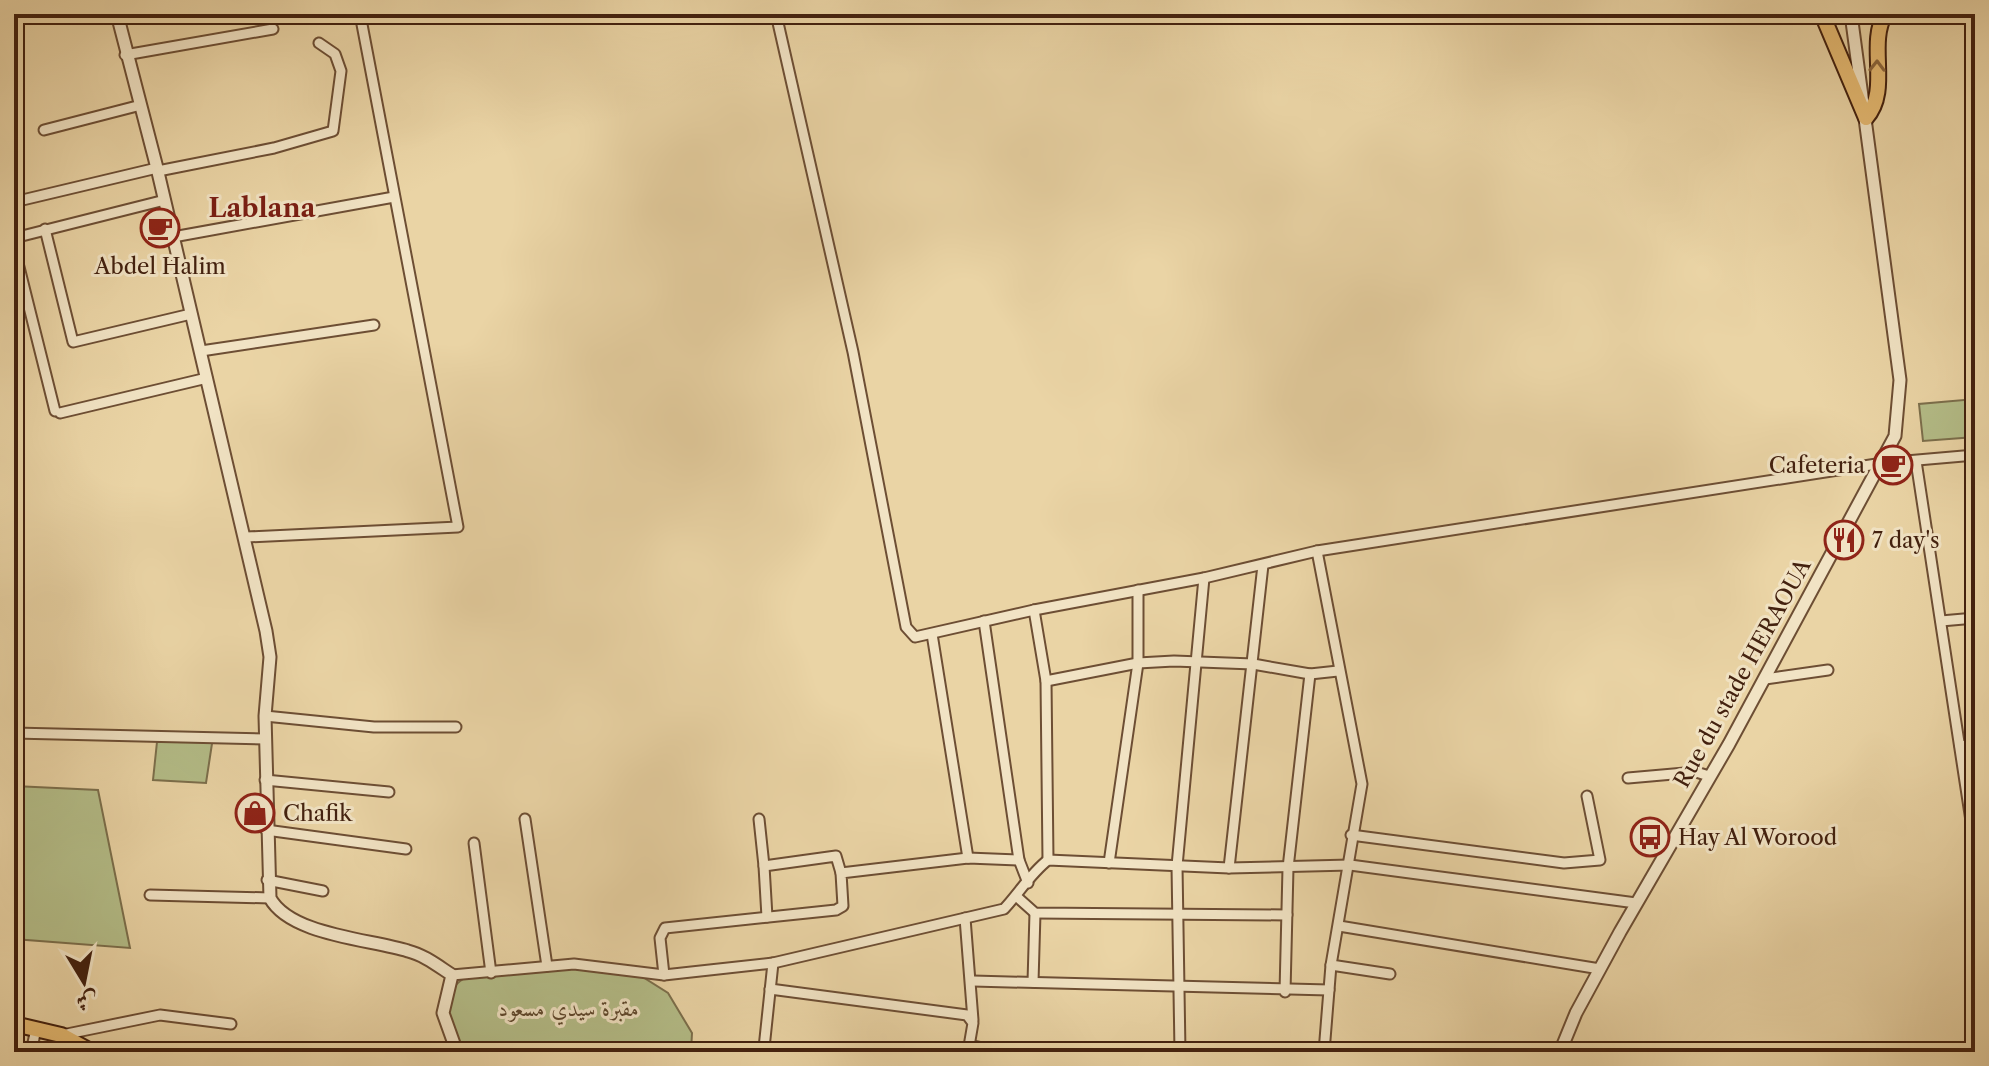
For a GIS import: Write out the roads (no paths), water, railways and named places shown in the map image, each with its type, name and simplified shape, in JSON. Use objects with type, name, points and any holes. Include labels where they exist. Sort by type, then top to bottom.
[{"type":"main road","points":[[1822,14],[1866,118]]},
{"type":"main road","points":[[1866,118],[1876,97],[1878,31],[1885,14]]},
{"type":"main road","points":[[1962,14],[1975,19]]},
{"type":"main road","points":[[14,1024],[61,1035],[92,1052]]},
{"type":"street","points":[[140,14],[117,16],[158,170],[247,537],[270,657],[265,716],[267,880],[270,898],[277,912],[300,924],[412,952],[452,975],[574,964],[664,975],[773,963],[1004,909],[1028,883],[1034,870],[1048,860],[1229,868],[1350,865],[1636,903]]},
{"type":"street","points":[[247,537],[458,527],[360,14]]},
{"type":"street","points":[[776,14],[853,352],[906,627],[915,637],[1034,610],[1204,578],[1317,551],[1883,463],[1975,455]]},
{"type":"street","name":"Rue du stade HERAOUA","points":[[1560,1052],[1576,1013],[1765,679],[1895,436],[1900,380],[1851,14]]},
{"type":"street","points":[[125,55],[273,29]]},
{"type":"street","points":[[14,202],[274,148],[333,131],[341,71],[335,54],[319,43]]},
{"type":"street","points":[[44,130],[141,105]]},
{"type":"street","points":[[173,237],[394,197]]},
{"type":"street","points":[[14,238],[165,200]]},
{"type":"street","points":[[45,229],[73,342],[191,314]]},
{"type":"street","points":[[14,247],[57,412],[207,378]]},
{"type":"street","points":[[201,351],[374,325]]},
{"type":"street","points":[[1916,461],[1975,847]]},
{"type":"street","points":[[1317,551],[1362,784],[1331,965],[1324,1052]]},
{"type":"street","points":[[1229,868],[1263,565]]},
{"type":"street","points":[[1180,1052],[1177,866],[1204,578]]},
{"type":"street","points":[[1109,863],[1138,663],[1138,590]]},
{"type":"street","points":[[1034,610],[1046,681],[1048,860]]},
{"type":"street","points":[[1941,621],[1975,618]]},
{"type":"street","points":[[984,621],[1019,860],[1028,883]]},
{"type":"street","points":[[932,634],[968,858]]},
{"type":"street","points":[[1046,681],[1138,663],[1253,664],[1310,674],[1338,671]]},
{"type":"street","points":[[1765,679],[1828,670]]},
{"type":"street","points":[[1285,990],[1288,868],[1310,674]]},
{"type":"street","points":[[265,716],[374,727],[456,727]]},
{"type":"street","points":[[14,733],[266,739]]},
{"type":"street","points":[[1960,746],[1975,744]]},
{"type":"street","points":[[1628,778],[1696,772],[1709,776]]},
{"type":"street","points":[[265,780],[389,792]]},
{"type":"street","points":[[1351,835],[1564,863],[1600,860],[1587,796]]},
{"type":"street","points":[[525,819],[547,966]]},
{"type":"street","points":[[759,819],[767,917]]},
{"type":"street","points":[[266,830],[406,849]]},
{"type":"street","points":[[474,843],[491,973]]},
{"type":"street","points":[[664,975],[660,938],[665,928],[841,908],[841,873],[836,856],[764,866]]},
{"type":"street","points":[[841,873],[968,858],[1019,860]]},
{"type":"street","points":[[267,880],[323,891]]},
{"type":"street","points":[[150,895],[270,898]]},
{"type":"street","points":[[1016,896],[1035,913],[1287,915]]},
{"type":"street","points":[[1033,982],[1035,913]]},
{"type":"street","points":[[965,918],[973,1023],[968,1048],[1001,1052]]},
{"type":"street","points":[[1339,926],[1600,969]]},
{"type":"street","points":[[773,963],[764,1048],[802,1052]]},
{"type":"street","points":[[1331,965],[1390,974]]},
{"type":"street","points":[[452,975],[443,1013],[457,1052]]},
{"type":"street","points":[[973,981],[1329,990]]},
{"type":"street","points":[[770,989],[967,1015],[973,1023]]},
{"type":"street","points":[[61,1035],[160,1015],[231,1024]]},
{"type":"street","points":[[31,1052],[36,1029]]},
{"type":"place","name":"Abdel Halim","points":[[160,228]]},
{"type":"place","name":"Cafeteria","points":[[1893,465]]},
{"type":"place","name":"7 day's","points":[[1844,540]]},
{"type":"place","name":"Chafik","points":[[255,813]]},
{"type":"place","name":"Hay Al Worood","points":[[1650,837]]},
{"type":"district","name":"Lablana","points":[[262,208]]},
{"type":"park label","name":"مقبرة سيدي مسعود","points":[[569,1008]]}]
